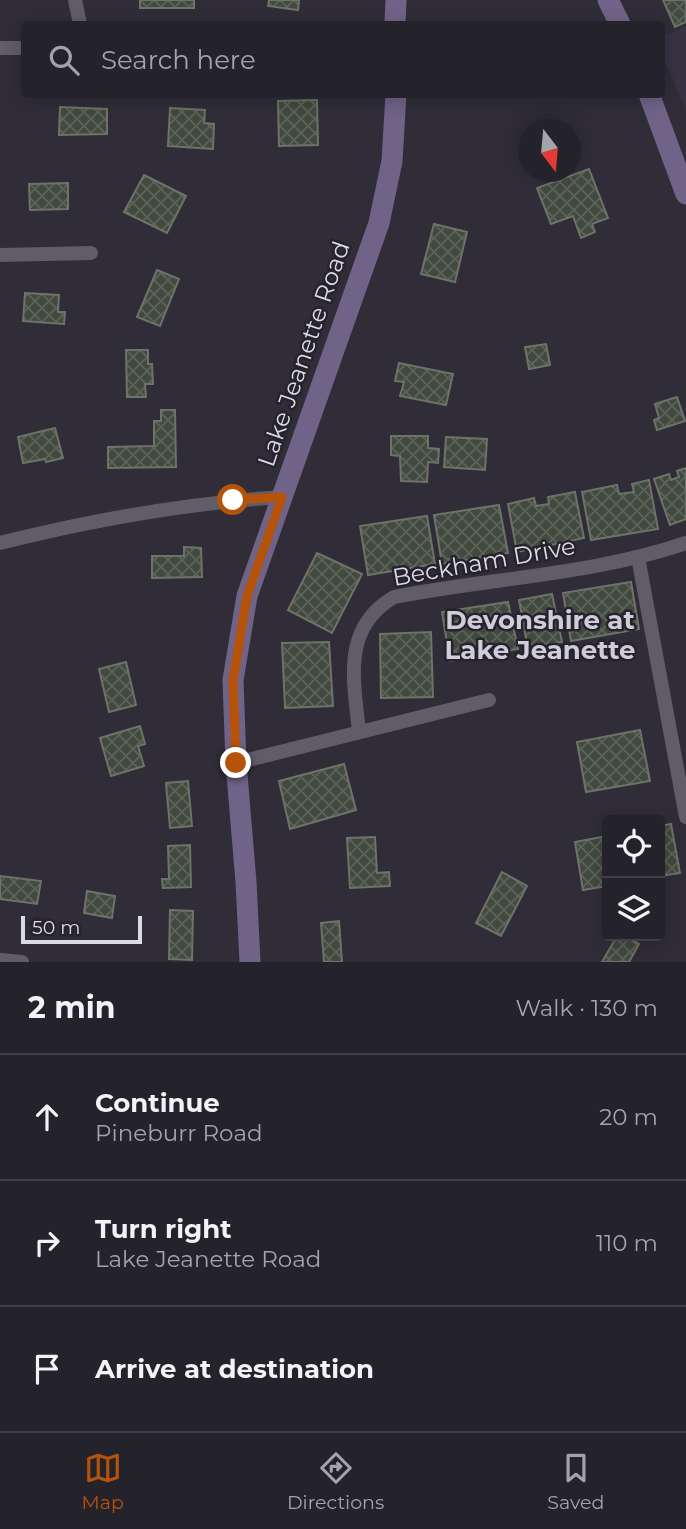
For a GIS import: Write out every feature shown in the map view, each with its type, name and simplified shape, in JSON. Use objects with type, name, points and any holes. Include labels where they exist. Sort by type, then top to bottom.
[{"type":"street","points":[[75,0],[79,21]]},
{"type":"street","points":[[395,21],[396,0]]},
{"type":"street","points":[[608,0],[618,21]]},
{"type":"street","points":[[0,48],[21,48]]},
{"type":"street","name":"Lake Jeanette Road","points":[[250,962],[233,680],[247,596],[379,223],[392,161],[396,98]]},
{"type":"street","points":[[650,98],[686,194]]},
{"type":"street","points":[[0,255],[91,253]]},
{"type":"street","points":[[0,543],[78,523],[233,500],[282,497]]},
{"type":"street","name":"Beckham Drive","points":[[359,732],[353,671],[355,650],[362,628],[371,614],[394,597],[588,567],[638,557],[686,543]]},
{"type":"street","points":[[638,557],[686,817]]},
{"type":"street","points":[[236,763],[489,700]]},
{"type":"street","points":[[0,960],[22,962]]},
{"type":"shaded area","points":[[686,26],[686,110],[665,61],[665,36]]},
{"type":"building","points":[[140,0],[194,0],[194,8],[140,8]]},
{"type":"building","points":[[269,0],[299,0],[298,10],[268,6]]},
{"type":"building","points":[[663,0],[686,0],[686,22],[675,27]]},
{"type":"building","points":[[317,100],[318,145],[279,146],[278,101]]},
{"type":"building","points":[[60,107],[107,109],[107,134],[59,135]]},
{"type":"building","points":[[170,108],[205,110],[204,123],[214,124],[213,149],[168,146]]},
{"type":"building","points":[[589,169],[608,218],[592,224],[595,232],[581,238],[573,216],[551,224],[537,188],[553,182],[581,182],[581,172]]},
{"type":"building","points":[[144,175],[186,196],[167,233],[124,212]]},
{"type":"building","points":[[68,183],[68,209],[30,210],[29,184]]},
{"type":"building","points":[[434,224],[467,232],[455,282],[421,274]]},
{"type":"building","points":[[157,270],[179,279],[160,326],[137,317]]},
{"type":"building","points":[[25,293],[59,295],[58,312],[65,312],[64,324],[23,321]]},
{"type":"building","points":[[546,344],[550,365],[529,369],[525,347]]},
{"type":"building","points":[[126,350],[148,350],[153,384],[145,384],[146,397],[127,397]]},
{"type":"building","points":[[399,363],[453,374],[446,405],[400,396],[404,382],[395,381]]},
{"type":"building","points":[[677,397],[685,421],[657,430],[654,420],[659,418],[655,404]]},
{"type":"building","points":[[161,410],[175,410],[176,467],[108,468],[108,447],[154,446],[154,421],[161,421]]},
{"type":"building","points":[[55,428],[63,458],[23,463],[18,437]]},
{"type":"building","points":[[391,436],[428,436],[428,448],[439,449],[438,463],[428,462],[427,482],[401,481],[400,456],[391,455]]},
{"type":"building","points":[[446,437],[487,439],[485,470],[444,467]]},
{"type":"building","points":[[686,468],[686,519],[670,525],[654,479],[669,474],[671,480],[679,477],[677,471]]},
{"type":"building","points":[[649,480],[658,529],[591,540],[582,492],[617,485],[619,494],[634,492],[632,484]]},
{"type":"building","points":[[575,492],[584,538],[517,552],[508,504],[534,498],[536,506],[549,504],[548,497]]},
{"type":"building","points":[[499,505],[508,553],[442,564],[434,515]]},
{"type":"building","points":[[427,516],[435,564],[368,575],[360,526]]},
{"type":"building","points":[[184,547],[201,548],[202,577],[152,578],[152,556],[184,556]]},
{"type":"building","points":[[317,553],[362,574],[332,633],[288,610]]},
{"type":"building","points":[[631,582],[639,629],[571,641],[563,593]]},
{"type":"building","points":[[552,594],[562,642],[528,649],[519,600]]},
{"type":"building","points":[[508,602],[518,649],[450,661],[442,612]]},
{"type":"building","points":[[431,632],[433,697],[381,698],[380,634]]},
{"type":"building","points":[[329,642],[333,706],[285,708],[282,643]]},
{"type":"building","points":[[126,662],[136,705],[109,712],[99,669]]},
{"type":"building","points":[[140,726],[145,744],[138,746],[144,766],[111,776],[100,738]]},
{"type":"building","points":[[640,730],[650,781],[586,792],[577,742]]},
{"type":"building","points":[[344,764],[356,810],[290,829],[279,781]]},
{"type":"building","points":[[188,781],[192,826],[170,828],[166,783]]},
{"type":"building","points":[[671,824],[680,873],[665,875],[665,825]]},
{"type":"building","points":[[375,837],[377,873],[389,872],[390,886],[350,888],[347,838]]},
{"type":"building","points":[[602,837],[602,887],[583,890],[575,842]]},
{"type":"building","points":[[190,845],[191,887],[163,888],[162,879],[169,879],[168,846]]},
{"type":"building","points":[[502,872],[527,886],[501,936],[476,923]]},
{"type":"building","points":[[0,876],[41,881],[37,904],[0,899]]},
{"type":"building","points":[[87,891],[115,896],[112,918],[84,913]]},
{"type":"building","points":[[170,910],[193,911],[192,960],[169,959]]},
{"type":"building","points":[[339,921],[342,962],[324,962],[321,923]]},
{"type":"building","points":[[614,941],[633,941],[639,944],[629,962],[602,962]]},
{"type":"district","name":"Devonshire at Lake Jeanette","points":[[540,635]]},
{"type":"route","points":[[233,500],[282,497],[247,596],[233,680],[236,763]]}]
